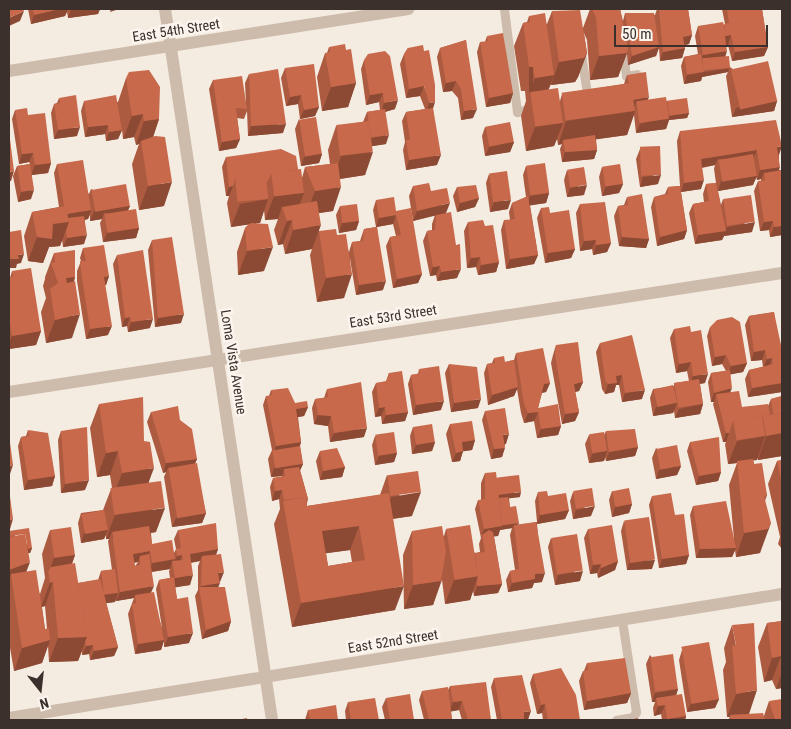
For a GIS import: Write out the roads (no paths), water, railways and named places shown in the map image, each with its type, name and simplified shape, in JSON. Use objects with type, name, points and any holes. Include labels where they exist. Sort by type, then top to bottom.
[{"type":"street","name":"Loma Vista Avenue","points":[[166,9],[272,720]]},
{"type":"street","name":"East 54th Street","points":[[9,71],[408,9]]},
{"type":"street","name":"East 53rd Street","points":[[9,392],[218,358],[782,273]]},
{"type":"street","name":"East 52nd Street","points":[[9,718],[782,594]]},
{"type":"lane","points":[[504,9],[517,112],[543,105]]},
{"type":"lane","points":[[621,38],[626,76],[637,74]]},
{"type":"lane","points":[[578,102],[593,100],[580,45]]},
{"type":"lane","points":[[616,720],[633,717],[636,712],[622,620]]}]
